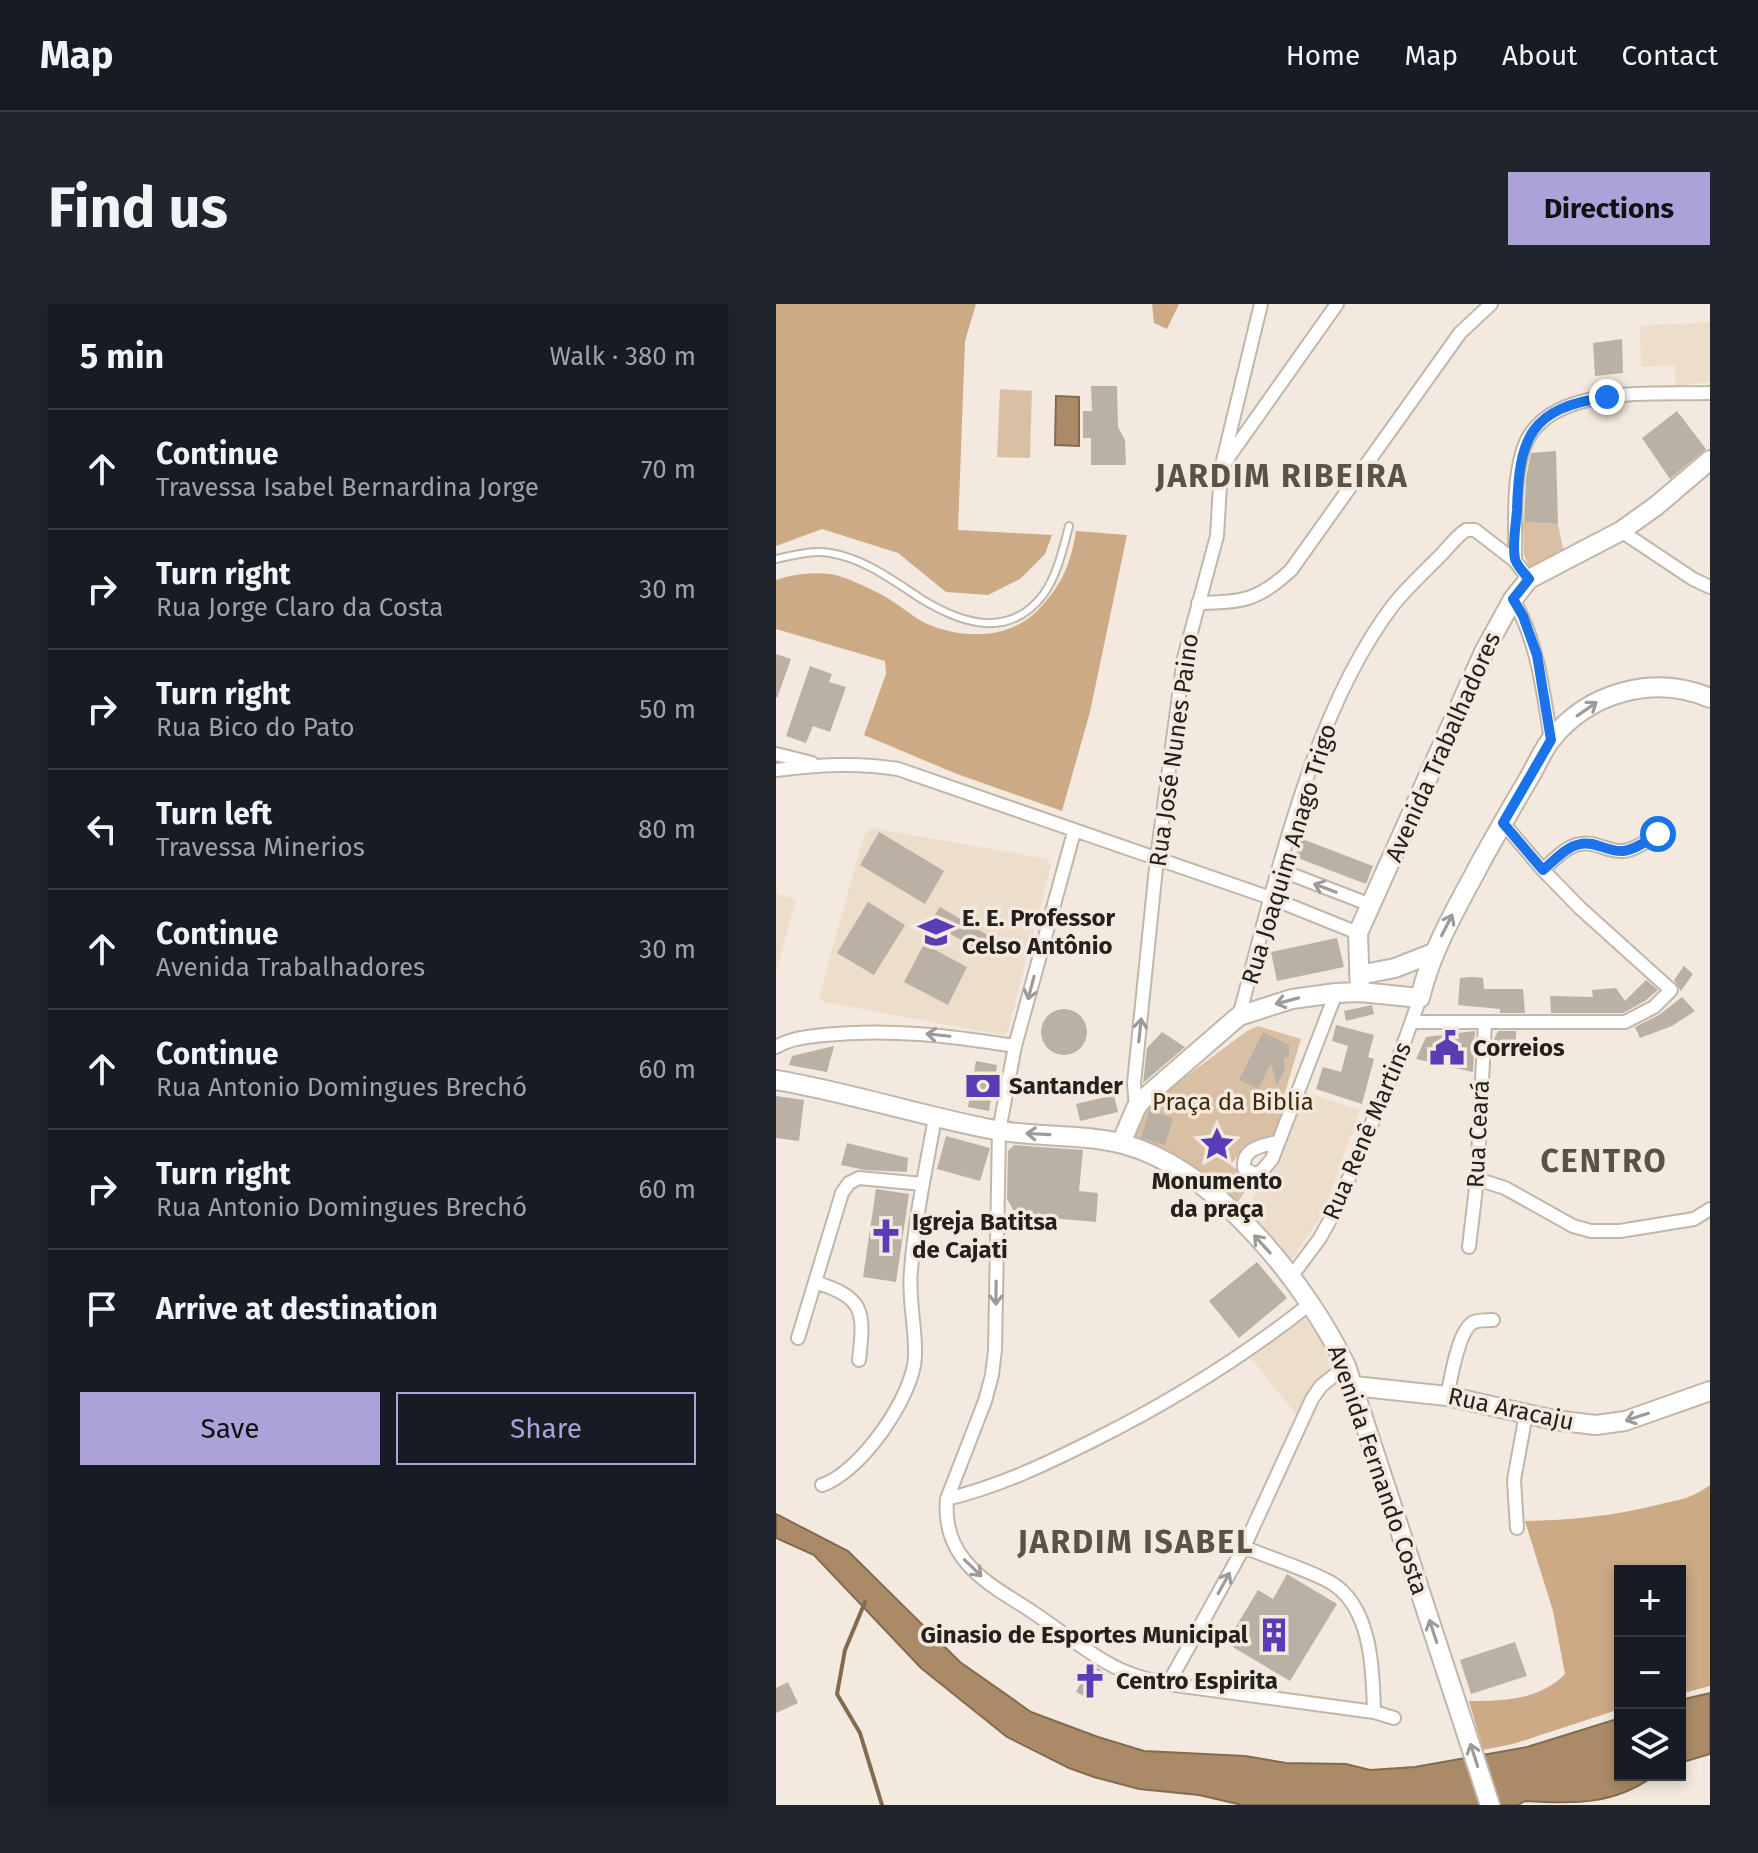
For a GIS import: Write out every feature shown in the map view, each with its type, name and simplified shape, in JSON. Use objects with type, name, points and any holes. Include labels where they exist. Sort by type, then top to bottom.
[{"type":"street","name":"Rua José Nunes Paino","points":[[1136,1108],[1134,1083],[1157,858],[1184,658],[1217,536],[1221,469],[1261,304]]},
{"type":"street","points":[[1221,469],[1337,304]]},
{"type":"street","points":[[1198,603],[1251,599],[1272,588],[1291,570],[1460,333],[1491,304]]},
{"type":"street","points":[[1515,561],[1518,472],[1523,448],[1533,430],[1552,414],[1575,402],[1607,397],[1710,393]]},
{"type":"street","name":"Avenida Trabalhadores","points":[[1360,984],[1358,933],[1485,650],[1513,599],[1529,579],[1621,531],[1710,460]]},
{"type":"street","name":"Rua Joaquim Anago Trigo","points":[[1239,1016],[1271,898],[1328,722],[1358,662],[1394,604],[1466,530],[1475,530],[1515,561],[1529,579]]},
{"type":"street","points":[[1621,531],[1710,587]]},
{"type":"street","points":[[1513,599],[1523,616],[1537,655],[1551,740]]},
{"type":"street","points":[[1360,984],[1420,998],[1433,953],[1503,823],[1551,740],[1587,709],[1614,694],[1670,686],[1710,698]]},
{"type":"street","points":[[776,754],[819,765]]},
{"type":"street","points":[[776,770],[860,764],[898,769],[1271,898],[1358,933]]},
{"type":"street","points":[[1412,1022],[1625,1022],[1654,1007],[1671,990],[1543,870],[1503,823]]},
{"type":"street","points":[[1074,832],[1015,1046],[999,1131],[995,1350],[992,1375],[947,1499],[945,1517],[951,1537],[961,1556],[998,1589],[1114,1667],[1138,1677],[1168,1684],[1374,1712],[1394,1718]]},
{"type":"street","points":[[1543,870],[1577,844],[1590,843],[1619,851],[1628,850],[1658,834]]},
{"type":"street","points":[[1280,870],[1371,905]]},
{"type":"street","points":[[1121,1143],[1136,1108],[1239,1016],[1292,999],[1336,993],[1433,953]]},
{"type":"street","points":[[1277,1142],[1336,993]]},
{"type":"street","name":"Rua Renê Martins","points":[[1291,1277],[1320,1238],[1336,1209],[1420,998]]},
{"type":"street","name":"Rua Ceará","points":[[1469,1247],[1477,1179],[1485,1022]]},
{"type":"street","points":[[776,1047],[798,1039],[852,1032],[940,1035],[1015,1046]]},
{"type":"street","name":"Avenida Fernando Costa","points":[[776,1080],[999,1131],[1078,1136],[1121,1143],[1146,1151],[1205,1186],[1224,1202],[1311,1303],[1330,1332],[1346,1366],[1490,1805]]},
{"type":"street","points":[[822,1485],[846,1473],[876,1438],[895,1410],[913,1370],[911,1269],[935,1118]]},
{"type":"street","points":[[798,1338],[842,1193],[849,1183],[859,1178],[923,1184]]},
{"type":"street","points":[[1477,1179],[1505,1188],[1573,1226],[1591,1231],[1620,1231],[1694,1219],[1710,1209]]},
{"type":"street","points":[[815,1282],[843,1291],[854,1300],[860,1325],[859,1360]]},
{"type":"street","points":[[947,1499],[1012,1480],[1122,1426],[1207,1379],[1311,1303]]},
{"type":"street","points":[[1447,1396],[1457,1351],[1468,1327],[1475,1321],[1493,1320]]},
{"type":"street","points":[[1168,1684],[1244,1547],[1312,1399],[1321,1386],[1346,1366]]},
{"type":"street","name":"Rua Aracaju","points":[[1354,1386],[1447,1396],[1569,1423],[1609,1424],[1640,1417],[1710,1391]]},
{"type":"street","points":[[1517,1528],[1514,1480],[1526,1414]]},
{"type":"street","points":[[1244,1547],[1330,1582],[1344,1593],[1366,1634],[1373,1662],[1374,1712]]},
{"type":"lane","points":[[776,559],[804,553],[831,553],[858,562],[950,615],[977,623],[1002,622],[1018,616],[1044,593],[1059,560],[1069,526]]},
{"type":"shaded area","points":[[776,304],[976,304],[965,341],[958,530],[1052,535],[1045,554],[1020,579],[988,595],[946,592],[898,553],[822,529],[776,546]]},
{"type":"shaded area","points":[[1152,304],[1179,304],[1167,329],[1154,323]]},
{"type":"shaded area","points":[[1710,322],[1710,382],[1676,386],[1674,365],[1641,367],[1640,326]]},
{"type":"shaded area","points":[[1056,396],[1079,397],[1079,446],[1055,445]]},
{"type":"shaded area","points":[[1076,531],[1127,535],[1090,712],[1062,811],[957,774],[864,735],[886,674],[885,661],[776,629],[776,580],[816,573],[836,575],[862,585],[937,628],[982,634],[1012,628],[1037,611],[1059,584],[1068,564]]},
{"type":"shaded area","name":"E. E. Professor Celso Antônio","points":[[872,828],[1047,859],[1051,865],[1008,1030],[1003,1035],[824,1002],[819,997],[864,835]]},
{"type":"shaded area","points":[[776,880],[777,894],[796,899],[776,973]]},
{"type":"shaded area","points":[[1304,1092],[1360,1110],[1323,1213],[1291,1261],[1242,1213],[1275,1169]]},
{"type":"shaded area","points":[[1305,1316],[1338,1369],[1315,1383],[1299,1418],[1251,1358]]},
{"type":"shaded area","points":[[1710,1485],[1710,1686],[1686,1692],[1686,1565],[1614,1565],[1614,1711],[1513,1744],[1483,1750],[1469,1701],[1533,1694],[1565,1674],[1553,1611],[1525,1521],[1625,1512],[1696,1494]]},
{"type":"shaded area","points":[[776,1514],[848,1551],[960,1662],[1031,1712],[1144,1751],[1245,1756],[1286,1763],[1346,1764],[1370,1770],[1415,1767],[1527,1747],[1614,1720],[1614,1781],[1646,1781],[1609,1797],[1578,1802],[1525,1801],[1518,1805],[1242,1805],[1199,1795],[1139,1789],[1094,1777],[1007,1737],[921,1668],[814,1555],[776,1538]]},
{"type":"shaded area","points":[[1710,1693],[1710,1754],[1686,1761],[1686,1709],[1686,1699]]},
{"type":"green space","points":[[1000,389],[1032,391],[1030,458],[997,457]]},
{"type":"green space","points":[[1523,522],[1558,524],[1564,553],[1529,567],[1524,555]]},
{"type":"green space","name":"Praça da Biblia","points":[[1258,1026],[1301,1039],[1281,1106],[1288,1108],[1273,1140],[1242,1149],[1231,1165],[1251,1182],[1238,1202],[1211,1178],[1135,1137],[1145,1107]]},
{"type":"building","points":[[1622,339],[1623,373],[1595,376],[1593,343]]},
{"type":"building","points":[[1091,386],[1117,386],[1118,427],[1125,440],[1126,465],[1091,465],[1091,438],[1083,438],[1083,411],[1092,411]]},
{"type":"building","points":[[1677,411],[1706,449],[1670,479],[1642,438]]},
{"type":"building","points":[[1556,451],[1558,524],[1524,522],[1526,478],[1531,453]]},
{"type":"building","points":[[776,654],[791,659],[777,698],[776,697]]},
{"type":"building","points":[[810,666],[832,674],[829,682],[846,687],[830,732],[813,726],[806,743],[786,736]]},
{"type":"building","points":[[879,832],[944,871],[925,904],[860,865]]},
{"type":"building","points":[[1302,839],[1373,866],[1366,884],[1295,857]]},
{"type":"building","points":[[868,902],[905,925],[874,975],[837,953]]},
{"type":"building","points":[[940,907],[989,936],[980,951],[930,922]]},
{"type":"building","points":[[1337,938],[1344,967],[1277,981],[1271,952]]},
{"type":"building","points":[[924,944],[967,967],[948,1005],[904,982]]},
{"type":"building","points":[[1684,966],[1693,974],[1681,991],[1674,980]]},
{"type":"building","points":[[1460,978],[1483,978],[1484,989],[1523,989],[1525,1013],[1500,1013],[1500,1009],[1458,1005]]},
{"type":"building","points":[[1646,980],[1658,990],[1623,1013],[1551,1013],[1550,996],[1593,997],[1592,990],[1616,988],[1625,1001]]},
{"type":"building","points":[[1682,997],[1695,1011],[1672,1026],[1640,1038],[1635,1027],[1659,1015]]},
{"type":"building","points":[[1372,1005],[1374,1014],[1346,1021],[1344,1011]]},
{"type":"building","points":[[1064,1009],[1081,1015],[1087,1032],[1081,1049],[1064,1055],[1047,1049],[1041,1032],[1047,1015]]},
{"type":"building","points":[[1336,1025],[1374,1035],[1368,1057],[1374,1059],[1362,1104],[1316,1089],[1323,1067],[1341,1072],[1348,1046],[1332,1041]]},
{"type":"building","name":"Correios","points":[[1475,1031],[1473,1072],[1416,1059],[1426,1037]]},
{"type":"building","points":[[1498,1031],[1516,1031],[1516,1042],[1493,1041]]},
{"type":"building","points":[[1162,1032],[1185,1047],[1143,1083],[1147,1048]]},
{"type":"building","points":[[1263,1032],[1289,1045],[1289,1057],[1284,1058],[1285,1069],[1277,1085],[1271,1064],[1258,1089],[1239,1080]]},
{"type":"building","points":[[834,1046],[827,1072],[789,1065],[792,1056]]},
{"type":"building","name":"Santander","points":[[976,1061],[997,1065],[989,1111],[968,1107]]},
{"type":"building","points":[[1114,1095],[1118,1112],[1080,1121],[1076,1104]]},
{"type":"building","points":[[776,1096],[804,1100],[799,1141],[776,1138]]},
{"type":"building","points":[[1149,1111],[1173,1118],[1165,1145],[1141,1138]]},
{"type":"building","points":[[946,1136],[990,1148],[980,1181],[937,1169]]},
{"type":"building","points":[[847,1143],[908,1158],[907,1172],[865,1170],[841,1165]]},
{"type":"building","points":[[1014,1145],[1083,1150],[1079,1191],[1098,1193],[1096,1222],[1016,1215],[1007,1199],[1008,1151]]},
{"type":"building","name":"Igreja Batitsa de Cajati","points":[[876,1189],[909,1194],[896,1282],[863,1277]]},
{"type":"building","points":[[1257,1262],[1287,1298],[1239,1338],[1209,1301]]},
{"type":"building","name":"Ginasio de Esportes Municipal","points":[[1287,1574],[1337,1604],[1290,1681],[1226,1643],[1258,1590],[1273,1599]]},
{"type":"building","points":[[1515,1642],[1527,1676],[1471,1694],[1460,1660]]},
{"type":"building","name":"Centro Espirita","points":[[1090,1664],[1103,1671],[1091,1700],[1076,1692]]},
{"type":"building","points":[[788,1682],[798,1703],[776,1713],[776,1688]]},
{"type":"waterway","points":[[865,1602],[845,1650],[837,1694],[860,1733],[882,1805]]},
{"type":"place","name":"E. E. Professor Celso Antônio","points":[[936,932]]},
{"type":"place","name":"Correios","points":[[1447,1048]]},
{"type":"place","name":"Santander","points":[[983,1086]]},
{"type":"place","name":"Monumento da praça","points":[[1217,1144]]},
{"type":"place","name":"Igreja Batitsa de Cajati","points":[[886,1236]]},
{"type":"place","name":"Ginasio de Esportes Municipal","points":[[1274,1635]]},
{"type":"place","name":"Centro Espirita","points":[[1090,1681]]},
{"type":"district","name":"JARDIM RIBEIRA","points":[[1282,476]]},
{"type":"district","name":"CENTRO","points":[[1604,1161]]},
{"type":"district","name":"JARDIM ISABEL","points":[[1136,1542]]},
{"type":"route","points":[[1607,397],[1575,402],[1552,414],[1533,430],[1523,448],[1518,472],[1515,561],[1529,579],[1513,599],[1523,616],[1537,655],[1551,740],[1503,823],[1543,870],[1577,844],[1590,843],[1619,851],[1628,850],[1658,834]]}]
